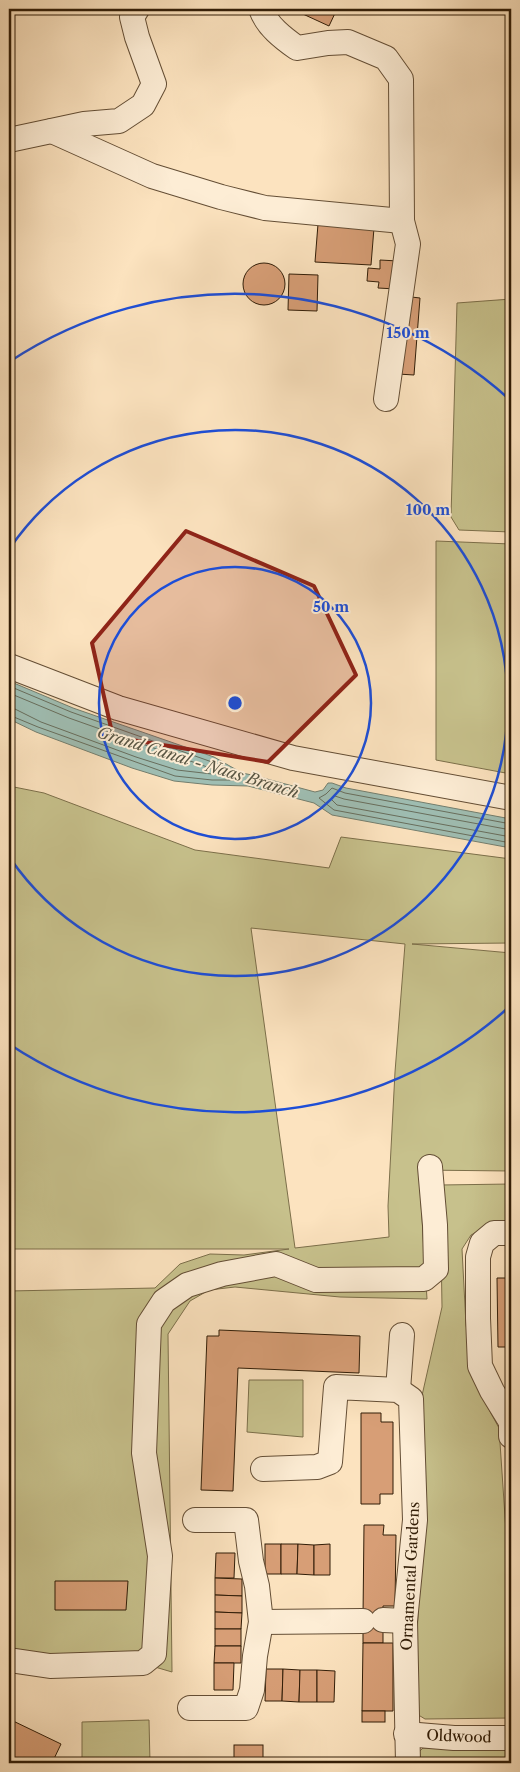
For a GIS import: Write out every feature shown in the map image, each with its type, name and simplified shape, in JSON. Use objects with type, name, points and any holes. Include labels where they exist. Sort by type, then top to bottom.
[{"type":"street","points":[[9,140],[84,124],[119,121],[143,105],[154,84],[132,17],[136,9]]},
{"type":"street","points":[[261,9],[279,36],[297,48],[348,42],[386,58],[401,79],[402,220],[408,244],[386,399]]},
{"type":"street","points":[[52,131],[152,176],[265,208],[402,220]]},
{"type":"street","points":[[9,666],[118,708],[292,758],[511,798]]},
{"type":"street","points":[[9,1660],[50,1666],[143,1662],[154,1654],[160,1556],[144,1453],[150,1324],[164,1302],[187,1285],[222,1274],[276,1264],[316,1280],[424,1279],[436,1270],[435,1225],[430,1167]]},
{"type":"street","points":[[511,1233],[494,1233],[482,1243],[478,1257],[480,1366],[492,1391],[511,1422],[511,1436]]},
{"type":"street","points":[[263,1469],[317,1467],[330,1462],[336,1387],[398,1390],[402,1334]]},
{"type":"street","name":"Ornamental Gardens","points":[[398,1390],[411,1399],[415,1520],[383,1621],[406,1734],[408,1763]]},
{"type":"street","points":[[190,1708],[246,1708],[252,1690],[255,1656],[262,1622],[246,1520],[194,1520]]},
{"type":"street","points":[[262,1622],[383,1621]]},
{"type":"street","name":"Oldwood","points":[[406,1734],[454,1738],[511,1738]]},
{"type":"highlighted area","points":[[186,531],[314,586],[356,675],[268,762],[113,737],[92,643]]},
{"type":"shaded area","points":[[511,299],[511,532],[459,530],[451,517],[457,303]]},
{"type":"shaded area","points":[[436,541],[511,544],[511,774],[436,760]]},
{"type":"shaded area","points":[[9,786],[44,793],[195,850],[329,868],[341,837],[511,859],[511,943],[412,944],[511,953],[511,1171],[419,1170],[427,1299],[340,1297],[235,1287],[209,1290],[190,1301],[168,1334],[172,1672],[155,1667],[9,1669],[9,1291],[155,1288],[180,1264],[210,1254],[244,1255],[289,1249],[9,1249]],"holes":[[[251,928],[405,944],[395,1072],[388,1206],[389,1237],[295,1248]]]},
{"type":"shaded area","points":[[511,1184],[511,1223],[492,1224],[471,1235],[462,1249],[466,1325],[474,1367],[481,1395],[499,1428],[511,1605],[511,1718],[425,1719],[412,1711],[418,1617],[421,1400],[442,1307],[440,1185]]},
{"type":"shaded area","points":[[249,1380],[303,1380],[303,1437],[247,1432]]},
{"type":"shaded area","points":[[149,1720],[150,1763],[82,1763],[82,1722]]},
{"type":"shaded area","points":[[502,1747],[511,1754],[511,1763],[415,1763],[414,1757],[423,1748]]},
{"type":"water","name":"Grand Canal - Naas Branch","points":[[9,681],[73,708],[214,757],[242,773],[315,792],[323,790],[328,783],[332,783],[346,788],[511,819],[511,848],[332,815],[314,803],[248,786],[174,781],[132,768],[36,732],[9,719]]},
{"type":"building","points":[[292,9],[337,9],[329,26]]},
{"type":"building","points":[[318,224],[374,228],[371,265],[315,262]]},
{"type":"building","points":[[380,260],[398,261],[396,289],[378,288],[379,282],[367,281],[368,268],[380,269]]},
{"type":"building","points":[[268,263],[276,266],[282,272],[285,284],[282,296],[276,302],[260,305],[252,302],[246,296],[243,280],[246,272],[252,266]]},
{"type":"building","points":[[289,274],[318,275],[317,311],[288,310]]},
{"type":"building","points":[[403,296],[420,298],[414,375],[398,374]]},
{"type":"building","points":[[507,1267],[511,1267],[511,1358],[507,1358],[507,1347],[498,1347],[497,1278],[507,1278]]},
{"type":"building","points":[[219,1330],[360,1336],[359,1373],[238,1368],[233,1491],[201,1490],[207,1336],[219,1336]]},
{"type":"building","points":[[361,1413],[381,1413],[381,1422],[393,1422],[393,1494],[380,1494],[380,1504],[361,1504]]},
{"type":"building","points":[[364,1525],[384,1525],[383,1535],[396,1535],[395,1606],[383,1606],[383,1616],[363,1616]]},
{"type":"building","points":[[265,1544],[281,1544],[281,1574],[265,1574]]},
{"type":"building","points":[[281,1544],[298,1544],[297,1574],[281,1574]]},
{"type":"building","points":[[298,1544],[314,1545],[314,1575],[297,1574]]},
{"type":"building","points":[[330,1544],[330,1575],[314,1575],[314,1545]]},
{"type":"building","points":[[216,1553],[235,1553],[234,1578],[215,1578]]},
{"type":"building","points":[[215,1578],[242,1579],[242,1596],[215,1595]]},
{"type":"building","points":[[55,1581],[128,1581],[126,1610],[55,1610]]},
{"type":"building","points":[[215,1595],[242,1596],[242,1613],[215,1612]]},
{"type":"building","points":[[215,1612],[242,1613],[241,1629],[215,1629]]},
{"type":"building","points":[[363,1616],[383,1616],[383,1643],[363,1643]]},
{"type":"building","points":[[215,1629],[241,1629],[241,1646],[215,1646]]},
{"type":"building","points":[[363,1643],[393,1643],[393,1711],[362,1711]]},
{"type":"building","points":[[215,1646],[241,1646],[241,1663],[214,1663]]},
{"type":"building","points":[[214,1663],[234,1663],[233,1690],[214,1690]]},
{"type":"building","points":[[266,1669],[283,1669],[282,1701],[265,1701]]},
{"type":"building","points":[[283,1669],[300,1670],[299,1702],[282,1701]]},
{"type":"building","points":[[300,1670],[317,1670],[317,1702],[299,1702]]},
{"type":"building","points":[[317,1670],[335,1671],[334,1702],[317,1702]]},
{"type":"building","points":[[362,1711],[385,1711],[385,1722],[362,1722]]},
{"type":"building","points":[[9,1719],[61,1744],[52,1763],[9,1763]]},
{"type":"building","points":[[234,1745],[263,1745],[263,1763],[234,1763]]},
{"type":"building","points":[[297,1759],[314,1759],[314,1763],[297,1763]]}]
